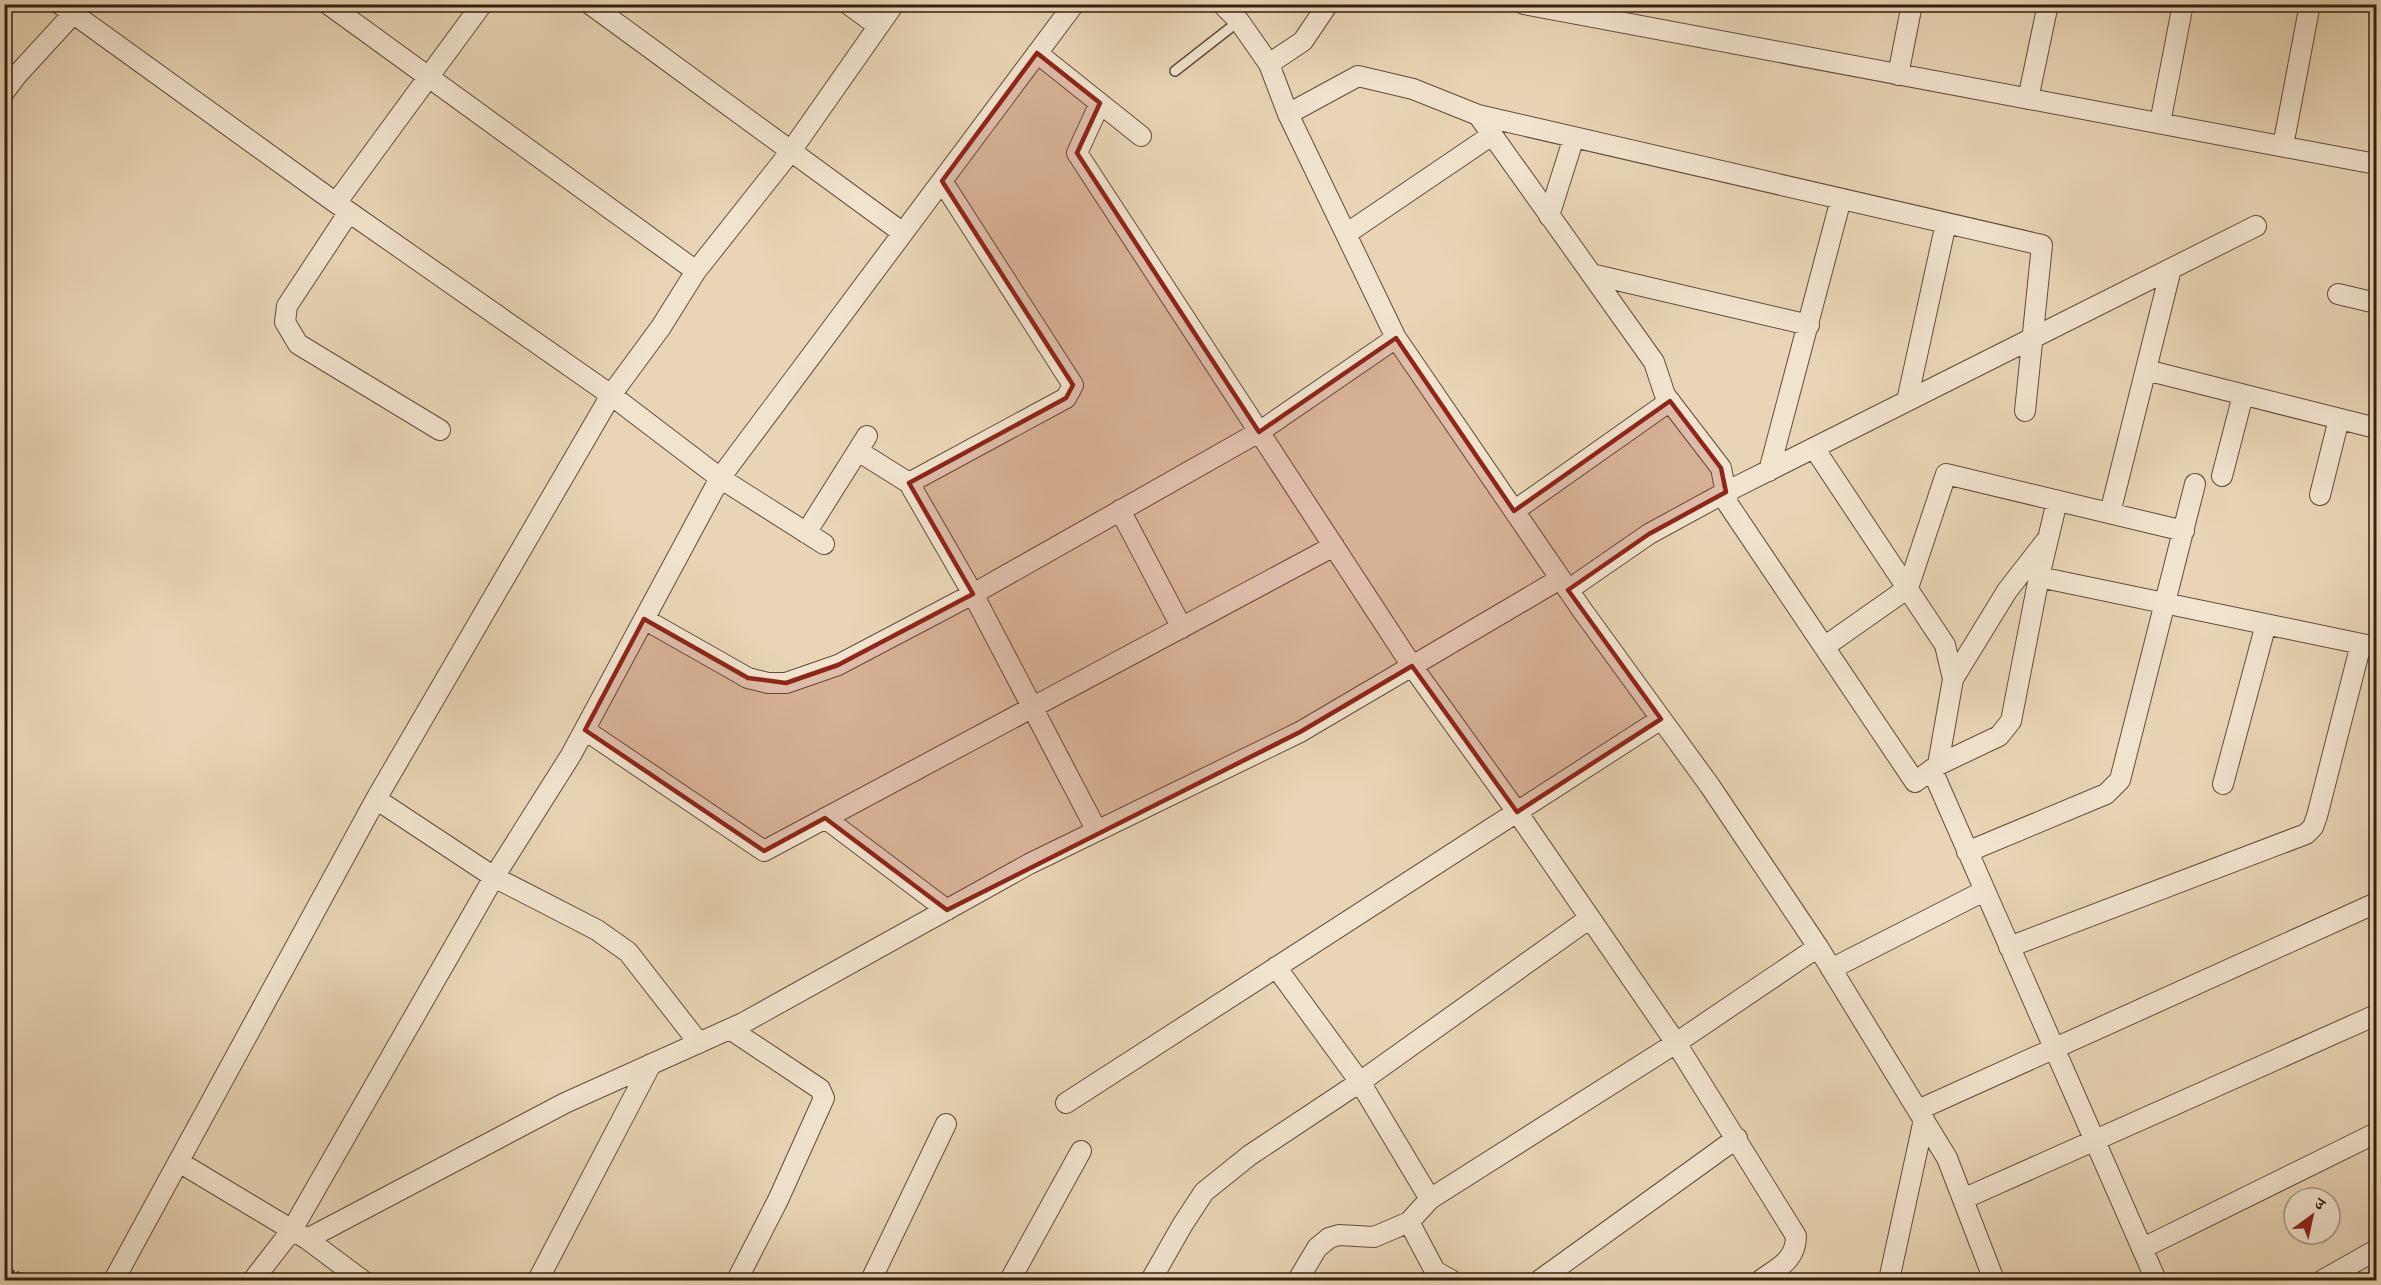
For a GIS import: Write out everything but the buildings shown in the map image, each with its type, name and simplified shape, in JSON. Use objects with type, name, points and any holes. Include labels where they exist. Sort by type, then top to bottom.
[{"type":"street","points":[[328,4],[696,271]]},
{"type":"street","points":[[440,430],[298,344],[285,321],[287,306],[343,208],[428,78],[482,4]]},
{"type":"street","points":[[590,4],[903,233]]},
{"type":"street","points":[[848,4],[878,26]]},
{"type":"street","points":[[114,1281],[376,799],[611,395],[661,327],[696,271],[791,151],[894,4]]},
{"type":"street","points":[[253,1281],[299,1235],[494,878],[585,730],[720,478],[1074,4]]},
{"type":"street","points":[[1222,4],[1239,21],[1269,64],[1288,114],[1396,338],[1564,584],[1710,786],[1818,947],[1947,1158],[1994,1281]]},
{"type":"street","points":[[1269,64],[1303,42],[1328,4]]},
{"type":"street","points":[[1524,4],[2376,164]]},
{"type":"street","points":[[1899,75],[1911,4]]},
{"type":"street","points":[[2028,99],[2048,4]]},
{"type":"street","points":[[2160,123],[2183,4]]},
{"type":"street","points":[[2283,146],[2310,4]]},
{"type":"street","points":[[4,92],[71,8],[343,208],[611,395],[720,478],[824,544]]},
{"type":"street","points":[[1038,53],[1140,136]]},
{"type":"street","points":[[1288,114],[1358,76],[1413,89],[1478,116],[2042,245],[2025,411]]},
{"type":"street","points":[[1100,103],[1077,153],[1412,666],[1517,812],[1676,1043],[1796,1236],[1796,1249],[1787,1262],[1761,1281]]},
{"type":"street","points":[[1478,116],[1654,362],[1665,395],[1721,468],[1728,504],[1915,782],[1935,768],[2000,736],[2012,722],[2039,577],[2057,501]]},
{"type":"street","points":[[1346,234],[1492,135]]},
{"type":"street","points":[[1549,216],[1574,137]]},
{"type":"street","points":[[909,483],[1066,398],[1073,385],[942,181]]},
{"type":"street","points":[[1769,471],[1841,199]]},
{"type":"street","points":[[1907,401],[1946,223]]},
{"type":"street","points":[[299,1235],[564,1103],[730,1029],[1029,864],[1300,732],[1412,666],[1564,584],[1726,492],[2256,226]]},
{"type":"street","points":[[2110,513],[2171,269]]},
{"type":"street","points":[[1591,274],[1809,326]]},
{"type":"street","points":[[2338,294],[2376,303]]},
{"type":"street","points":[[644,619],[748,678],[768,683],[786,683],[838,665],[972,594],[1259,432],[1396,338]]},
{"type":"street","points":[[2146,370],[2376,428]]},
{"type":"street","points":[[2222,476],[2242,395]]},
{"type":"street","points":[[1514,512],[1670,402]]},
{"type":"street","points":[[2320,495],[2339,418]]},
{"type":"street","points":[[806,533],[863,443],[909,483],[972,594],[1097,831]]},
{"type":"street","points":[[1814,448],[1946,645],[1953,679]]},
{"type":"street","points":[[1824,646],[1908,588],[1946,474],[2184,531]]},
{"type":"street","points":[[1967,852],[2106,794],[2120,780],[2195,484]]},
{"type":"street","points":[[1120,510],[1182,628]]},
{"type":"street","points":[[2049,537],[2007,591],[1953,679],[1935,768],[1967,852],[2156,1281]]},
{"type":"street","points":[[585,730],[764,851],[1334,546]]},
{"type":"street","points":[[2009,947],[2306,834],[2313,827],[2317,816],[2369,645],[2039,577]]},
{"type":"street","points":[[2223,784],[2266,624]]},
{"type":"street","points":[[1066,1103],[1661,719]]},
{"type":"street","points":[[376,799],[494,878],[597,930],[628,952],[699,1043]]},
{"type":"street","points":[[825,818],[947,910]]},
{"type":"street","points":[[1831,969],[1984,891]]},
{"type":"street","points":[[1921,1115],[2053,1049],[2376,903]]},
{"type":"street","points":[[1151,1281],[1204,1192],[1250,1155],[1360,1082],[1590,918]]},
{"type":"street","points":[[1298,1281],[1317,1248],[1329,1238],[1339,1235],[1374,1237],[1409,1222],[1430,1199],[1676,1043],[1818,947]]},
{"type":"street","points":[[1276,967],[1360,1082],[1430,1199]]},
{"type":"street","points":[[1963,1199],[2376,1015]]},
{"type":"street","points":[[730,1029],[820,1089],[824,1098],[778,1200],[736,1281]]},
{"type":"street","points":[[538,1281],[651,1064]]},
{"type":"street","points":[[1889,1281],[1921,1115]]},
{"type":"street","points":[[870,1281],[946,1124]]},
{"type":"street","points":[[2143,1248],[2376,1133]]},
{"type":"street","points":[[1540,1281],[1737,1138]]},
{"type":"street","points":[[1010,1281],[1081,1151]]},
{"type":"street","points":[[179,1162],[299,1235],[362,1281]]},
{"type":"street","points":[[1409,1222],[1439,1278]]},
{"type":"street","points":[[2323,1281],[2376,1250]]},
{"type":"lane","points":[[1175,71],[1239,21]]},
{"type":"path","points":[[4,1269],[40,1281]]},
{"type":"highlighted area","points":[[1037,53],[1100,103],[1077,153],[1259,432],[1396,338],[1514,511],[1670,401],[1721,468],[1726,492],[1649,534],[1568,590],[1661,719],[1517,812],[1412,666],[1300,732],[947,910],[825,818],[764,851],[585,730],[644,619],[748,678],[786,683],[838,665],[973,594],[909,483],[1066,398],[1073,385],[942,181]]}]
